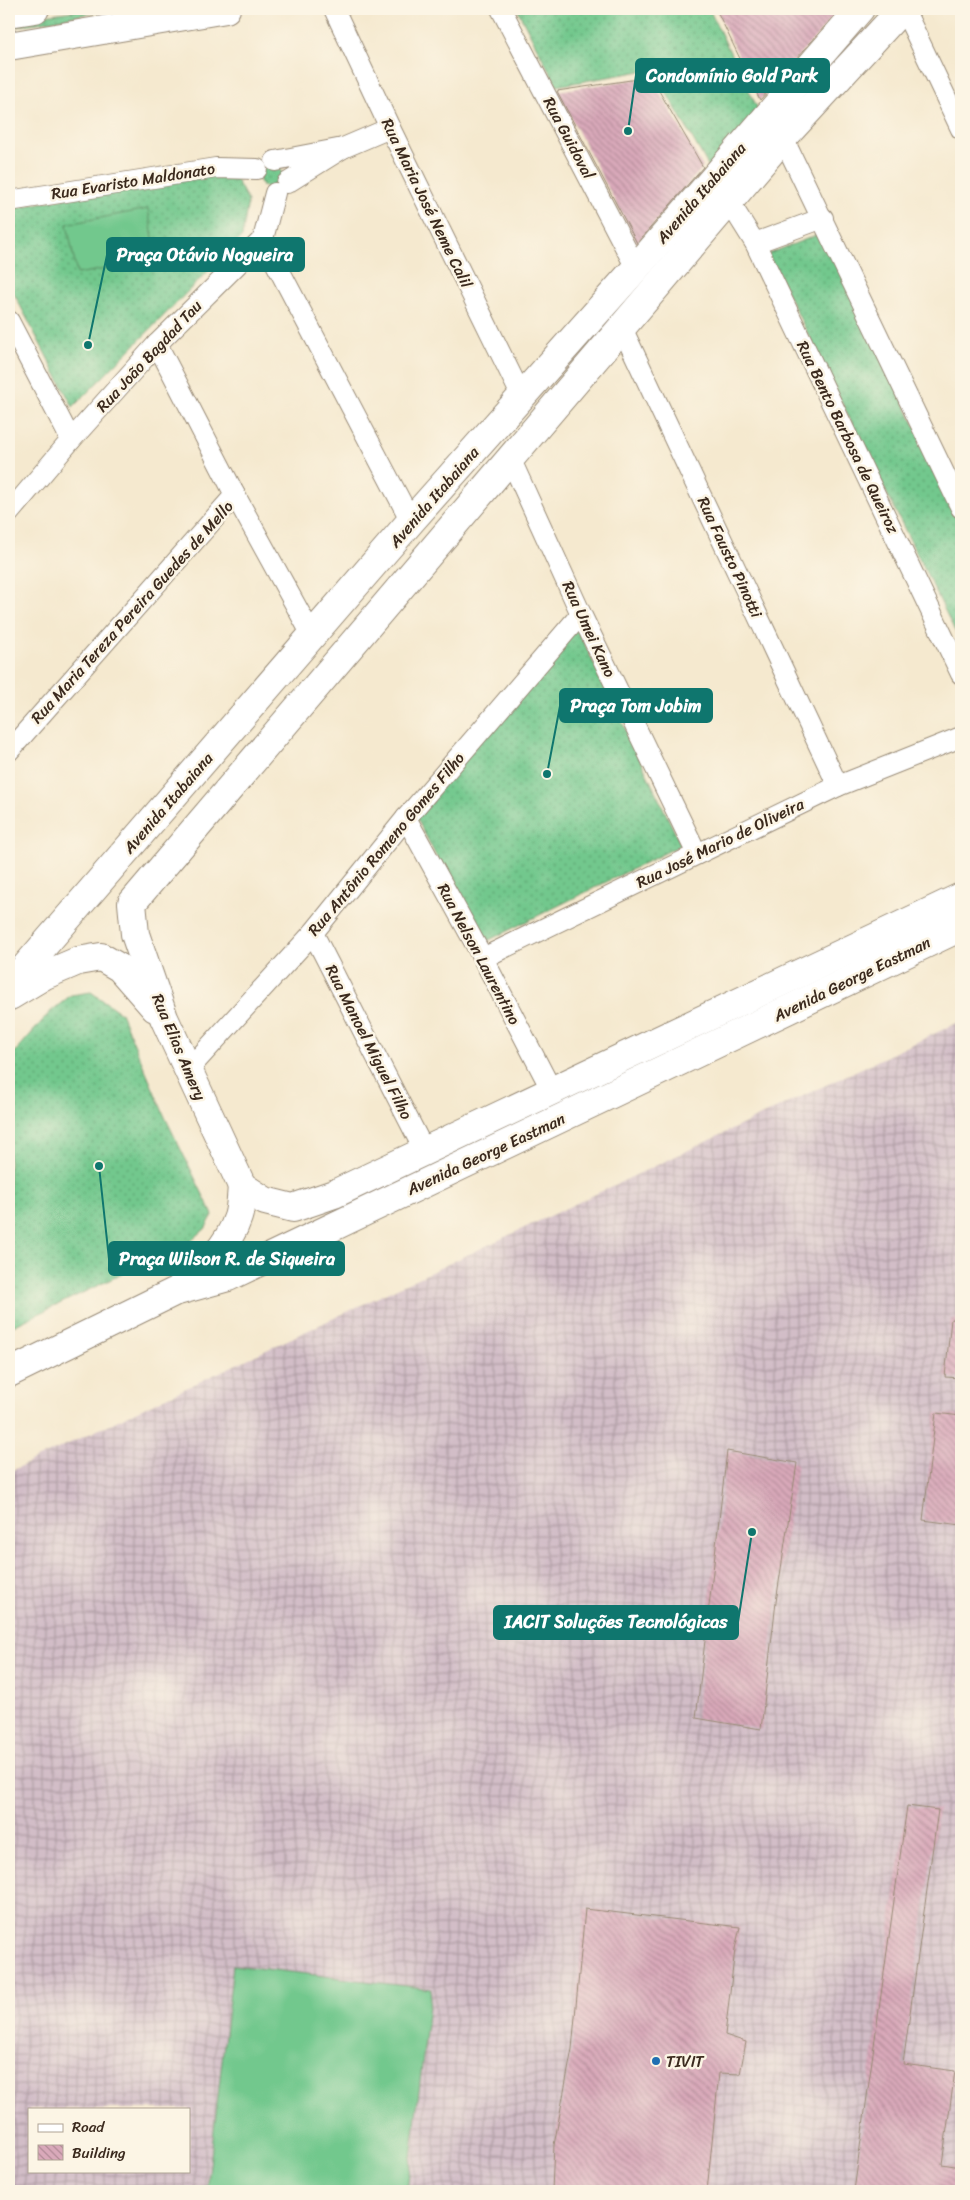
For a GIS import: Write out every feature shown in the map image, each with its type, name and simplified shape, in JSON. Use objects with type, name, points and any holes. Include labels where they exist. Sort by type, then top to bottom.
[{"type":"main road","points":[[9,13],[35,9]]},
{"type":"main road","points":[[9,46],[226,9]]},
{"type":"main road","name":"Avenida Itabaiana","points":[[9,986],[313,637],[411,521],[636,268],[860,9]]},
{"type":"main road","name":"Avenida Itabaiana","points":[[132,903],[510,458],[730,203],[783,138],[903,9]]},
{"type":"main road","name":"Avenida George Eastman","points":[[242,1186],[265,1201],[292,1208],[334,1194],[961,897]]},
{"type":"main road","name":"Rua Elias Amery","points":[[132,903],[135,934],[164,1018],[242,1186]]},
{"type":"main road","name":"Avenida George Eastman","points":[[9,1374],[174,1292],[228,1277],[961,927]]},
{"type":"main road","points":[[9,997],[45,976],[78,961],[100,957],[120,968],[164,1018]]},
{"type":"main road","points":[[174,1292],[199,1273],[231,1235],[238,1216],[242,1186]]},
{"type":"street","name":"Rua Maria José Neme Calil","points":[[334,9],[522,397]]},
{"type":"street","name":"Rua Guidoval","points":[[501,9],[636,268]]},
{"type":"street","points":[[903,9],[961,129]]},
{"type":"street","name":"Rua Evaristo Maldonato","points":[[281,188],[343,148],[390,128]]},
{"type":"street","points":[[783,138],[961,508]]},
{"type":"street","name":"Rua Evaristo Maldonato","points":[[9,201],[216,168],[266,165],[343,148]]},
{"type":"street","points":[[281,188],[264,192],[260,189],[255,179],[266,165],[284,167],[287,172],[263,239],[411,521]]},
{"type":"street","name":"Rua Bento Barbosa de Queiroz","points":[[730,203],[755,244],[961,674]]},
{"type":"street","points":[[755,244],[823,218]]},
{"type":"street","name":"Rua João Bagdad Tau","points":[[9,513],[157,344],[263,239]]},
{"type":"street","points":[[9,321],[71,440]]},
{"type":"street","name":"Rua Fausto Pinotti","points":[[622,328],[838,786]]},
{"type":"street","points":[[157,344],[235,495],[313,637]]},
{"type":"street","name":"Rua Umei Kano","points":[[510,458],[581,614],[697,854]]},
{"type":"street","name":"Rua Maria Tereza Pereira Guedes de Mello","points":[[9,750],[235,495]]},
{"type":"street","name":"Rua Antônio Romeno Gomes Filho","points":[[188,1070],[312,933],[406,818],[581,614]]},
{"type":"street","name":"Rua José Mario de Oliveira","points":[[482,958],[838,786],[961,737]]},
{"type":"street","name":"Rua Nelson Laurentino","points":[[406,818],[552,1091]]},
{"type":"street","name":"Rua Manoel Miguel Filho","points":[[312,933],[425,1152]]},
{"type":"shaded area","points":[[961,1021],[961,2191],[9,2191],[9,1472]]},
{"type":"green space","points":[[87,9],[116,9],[9,28],[9,20]]},
{"type":"green space","points":[[517,9],[709,9],[759,111],[710,169],[653,69],[557,86]]},
{"type":"green space","points":[[269,164],[280,168],[284,179],[267,189],[261,184],[258,176],[265,166]]},
{"type":"green space","points":[[199,172],[236,179],[248,201],[242,237],[73,407],[9,284],[9,209]]},
{"type":"green space","points":[[148,209],[157,260],[77,274],[67,224]]},
{"type":"green space","points":[[822,233],[961,521],[961,643],[768,254]]},
{"type":"green space","points":[[576,626],[681,845],[481,944],[414,813]]},
{"type":"green space","points":[[91,992],[121,1013],[165,1117],[213,1215],[205,1229],[191,1241],[9,1328],[9,1059],[50,1012],[71,995]]},
{"type":"green space","points":[[233,1965],[431,1989],[407,2191],[207,2191]]},
{"type":"building","points":[[716,9],[840,9],[760,100]]},
{"type":"building","points":[[651,77],[703,167],[637,243],[557,91]]},
{"type":"building","points":[[951,1319],[961,1319],[961,1378],[945,1377]]},
{"type":"building","points":[[936,1413],[961,1416],[961,1525],[923,1520]]},
{"type":"building","points":[[727,1451],[797,1463],[776,1602],[761,1729],[696,1718]]},
{"type":"building","points":[[907,1806],[938,1810],[903,2064],[955,2071],[942,2164],[961,2167],[961,2191],[854,2191]]},
{"type":"building","name":"TIVIT","points":[[585,1909],[740,1927],[735,1949],[725,2035],[746,2042],[740,2074],[719,2073],[707,2191],[552,2191],[554,2145],[572,2049]]},
{"type":"place","name":"Condomínio Gold Park","points":[[628,131]]},
{"type":"place","name":"Praça Otávio Nogueira","points":[[88,345]]},
{"type":"place","name":"Praça Tom Jobim","points":[[547,774]]},
{"type":"place","name":"Praça Wilson R. de Siqueira","points":[[99,1166]]},
{"type":"place","name":"IACIT Soluções Tecnológicas","points":[[752,1532]]},
{"type":"place","name":"TIVIT","points":[[656,2061]]}]
